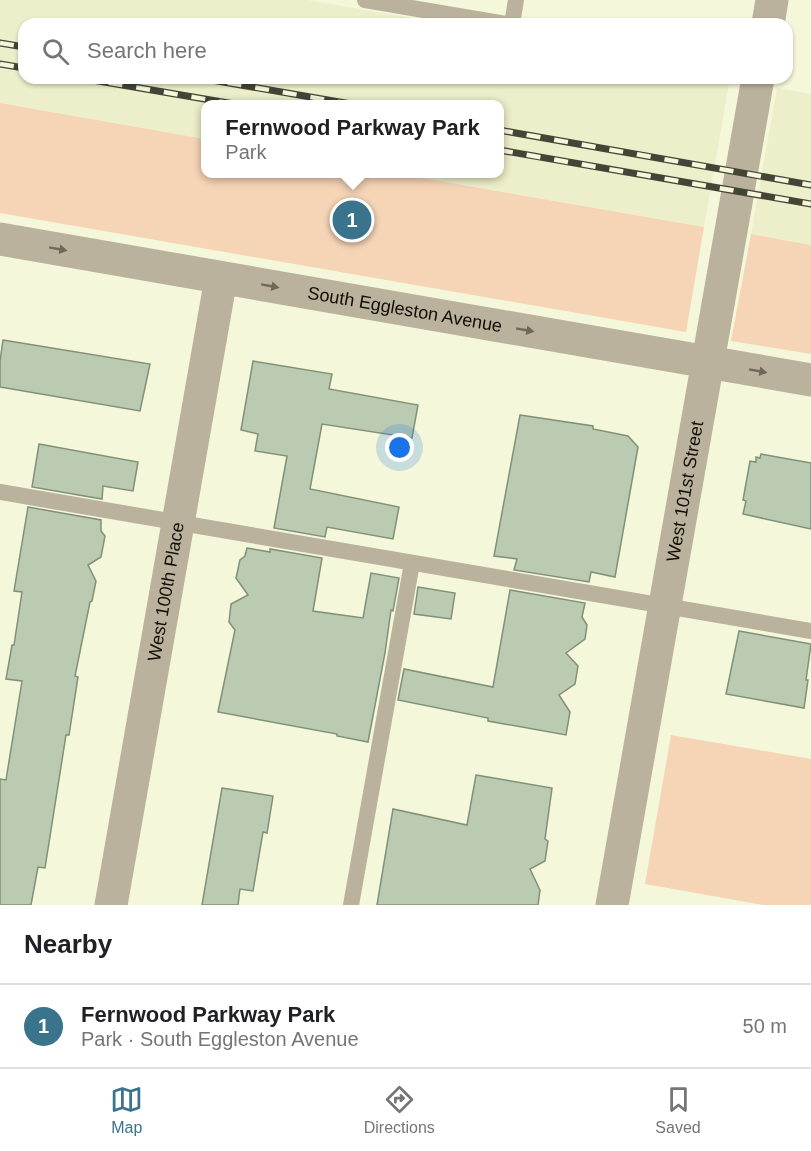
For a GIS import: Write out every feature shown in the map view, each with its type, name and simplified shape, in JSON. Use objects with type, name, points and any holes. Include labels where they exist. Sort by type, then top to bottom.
[{"type":"street","points":[[769,18],[772,0]]},
{"type":"street","name":"West 101st Street","points":[[612,905],[757,84]]},
{"type":"street","name":"South Eggleston Avenue","points":[[0,239],[811,380]]},
{"type":"street","name":"West 100th Place","points":[[111,905],[221,278]]},
{"type":"lane","points":[[365,0],[471,18]]},
{"type":"lane","points":[[513,18],[516,0]]},
{"type":"lane","points":[[0,492],[811,631]]},
{"type":"lane","points":[[351,905],[412,563]]},
{"type":"shaded area","points":[[0,0],[308,0],[412,18],[18,18],[18,84],[729,84],[704,227],[422,178],[504,178],[504,100],[201,100],[201,138],[0,103]]},
{"type":"shaded area","points":[[777,88],[811,94],[811,245],[751,234]]},
{"type":"shaded area","points":[[0,103],[201,138],[201,178],[422,178],[704,227],[686,332],[0,213]]},
{"type":"shaded area","points":[[751,234],[811,245],[811,354],[731,341]]},
{"type":"shaded area","points":[[671,735],[811,759],[811,905],[763,905],[645,884]]},
{"type":"building","points":[[3,340],[150,364],[140,411],[0,387]]},
{"type":"building","points":[[253,361],[332,374],[329,389],[418,405],[412,438],[322,424],[310,489],[399,507],[393,539],[327,527],[325,537],[274,528],[287,456],[255,451],[258,434],[241,430]]},
{"type":"building","points":[[520,415],[593,426],[593,429],[628,436],[638,447],[615,577],[591,572],[589,582],[514,570],[517,559],[494,556]]},
{"type":"building","points":[[39,444],[138,462],[133,491],[103,486],[102,499],[32,487]]},
{"type":"building","points":[[761,454],[811,463],[811,529],[743,514],[746,501],[743,500],[750,461],[756,462],[756,457],[760,458]]},
{"type":"building","points":[[28,507],[101,520],[101,531],[105,536],[101,557],[88,565],[96,581],[75,676],[78,677],[69,735],[66,735],[45,868],[38,867],[31,905],[0,905],[0,779],[6,780],[22,681],[6,679],[22,592],[14,591]]},
{"type":"building","points":[[247,548],[270,552],[270,549],[322,558],[313,611],[363,618],[371,573],[399,578],[393,611],[391,610],[368,742],[218,712],[235,630],[229,622],[231,604],[248,595],[236,578],[240,560],[245,556]]},
{"type":"building","points":[[418,587],[455,593],[451,619],[414,614]]},
{"type":"building","points":[[510,590],[585,603],[582,617],[587,625],[585,639],[566,653],[578,666],[575,684],[559,695],[570,712],[566,735],[488,721],[488,718],[398,700],[404,669],[493,687]]},
{"type":"building","points":[[739,631],[811,644],[804,708],[726,694]]},
{"type":"building","points":[[476,775],[552,788],[545,839],[548,841],[545,861],[530,869],[540,890],[538,905],[377,905],[393,809],[467,825]]},
{"type":"building","points":[[222,788],[273,796],[267,833],[263,832],[253,891],[240,889],[238,905],[202,905]]},
{"type":"railway","points":[[0,43],[18,46]]},
{"type":"railway","points":[[0,64],[18,67]]},
{"type":"railway","points":[[116,84],[210,100]]},
{"type":"railway","points":[[235,84],[328,100]]},
{"type":"railway","points":[[504,131],[811,185]]},
{"type":"railway","points":[[504,151],[811,204]]},
{"type":"place","name":"Fernwood Parkway Park","points":[[352,220]]}]
